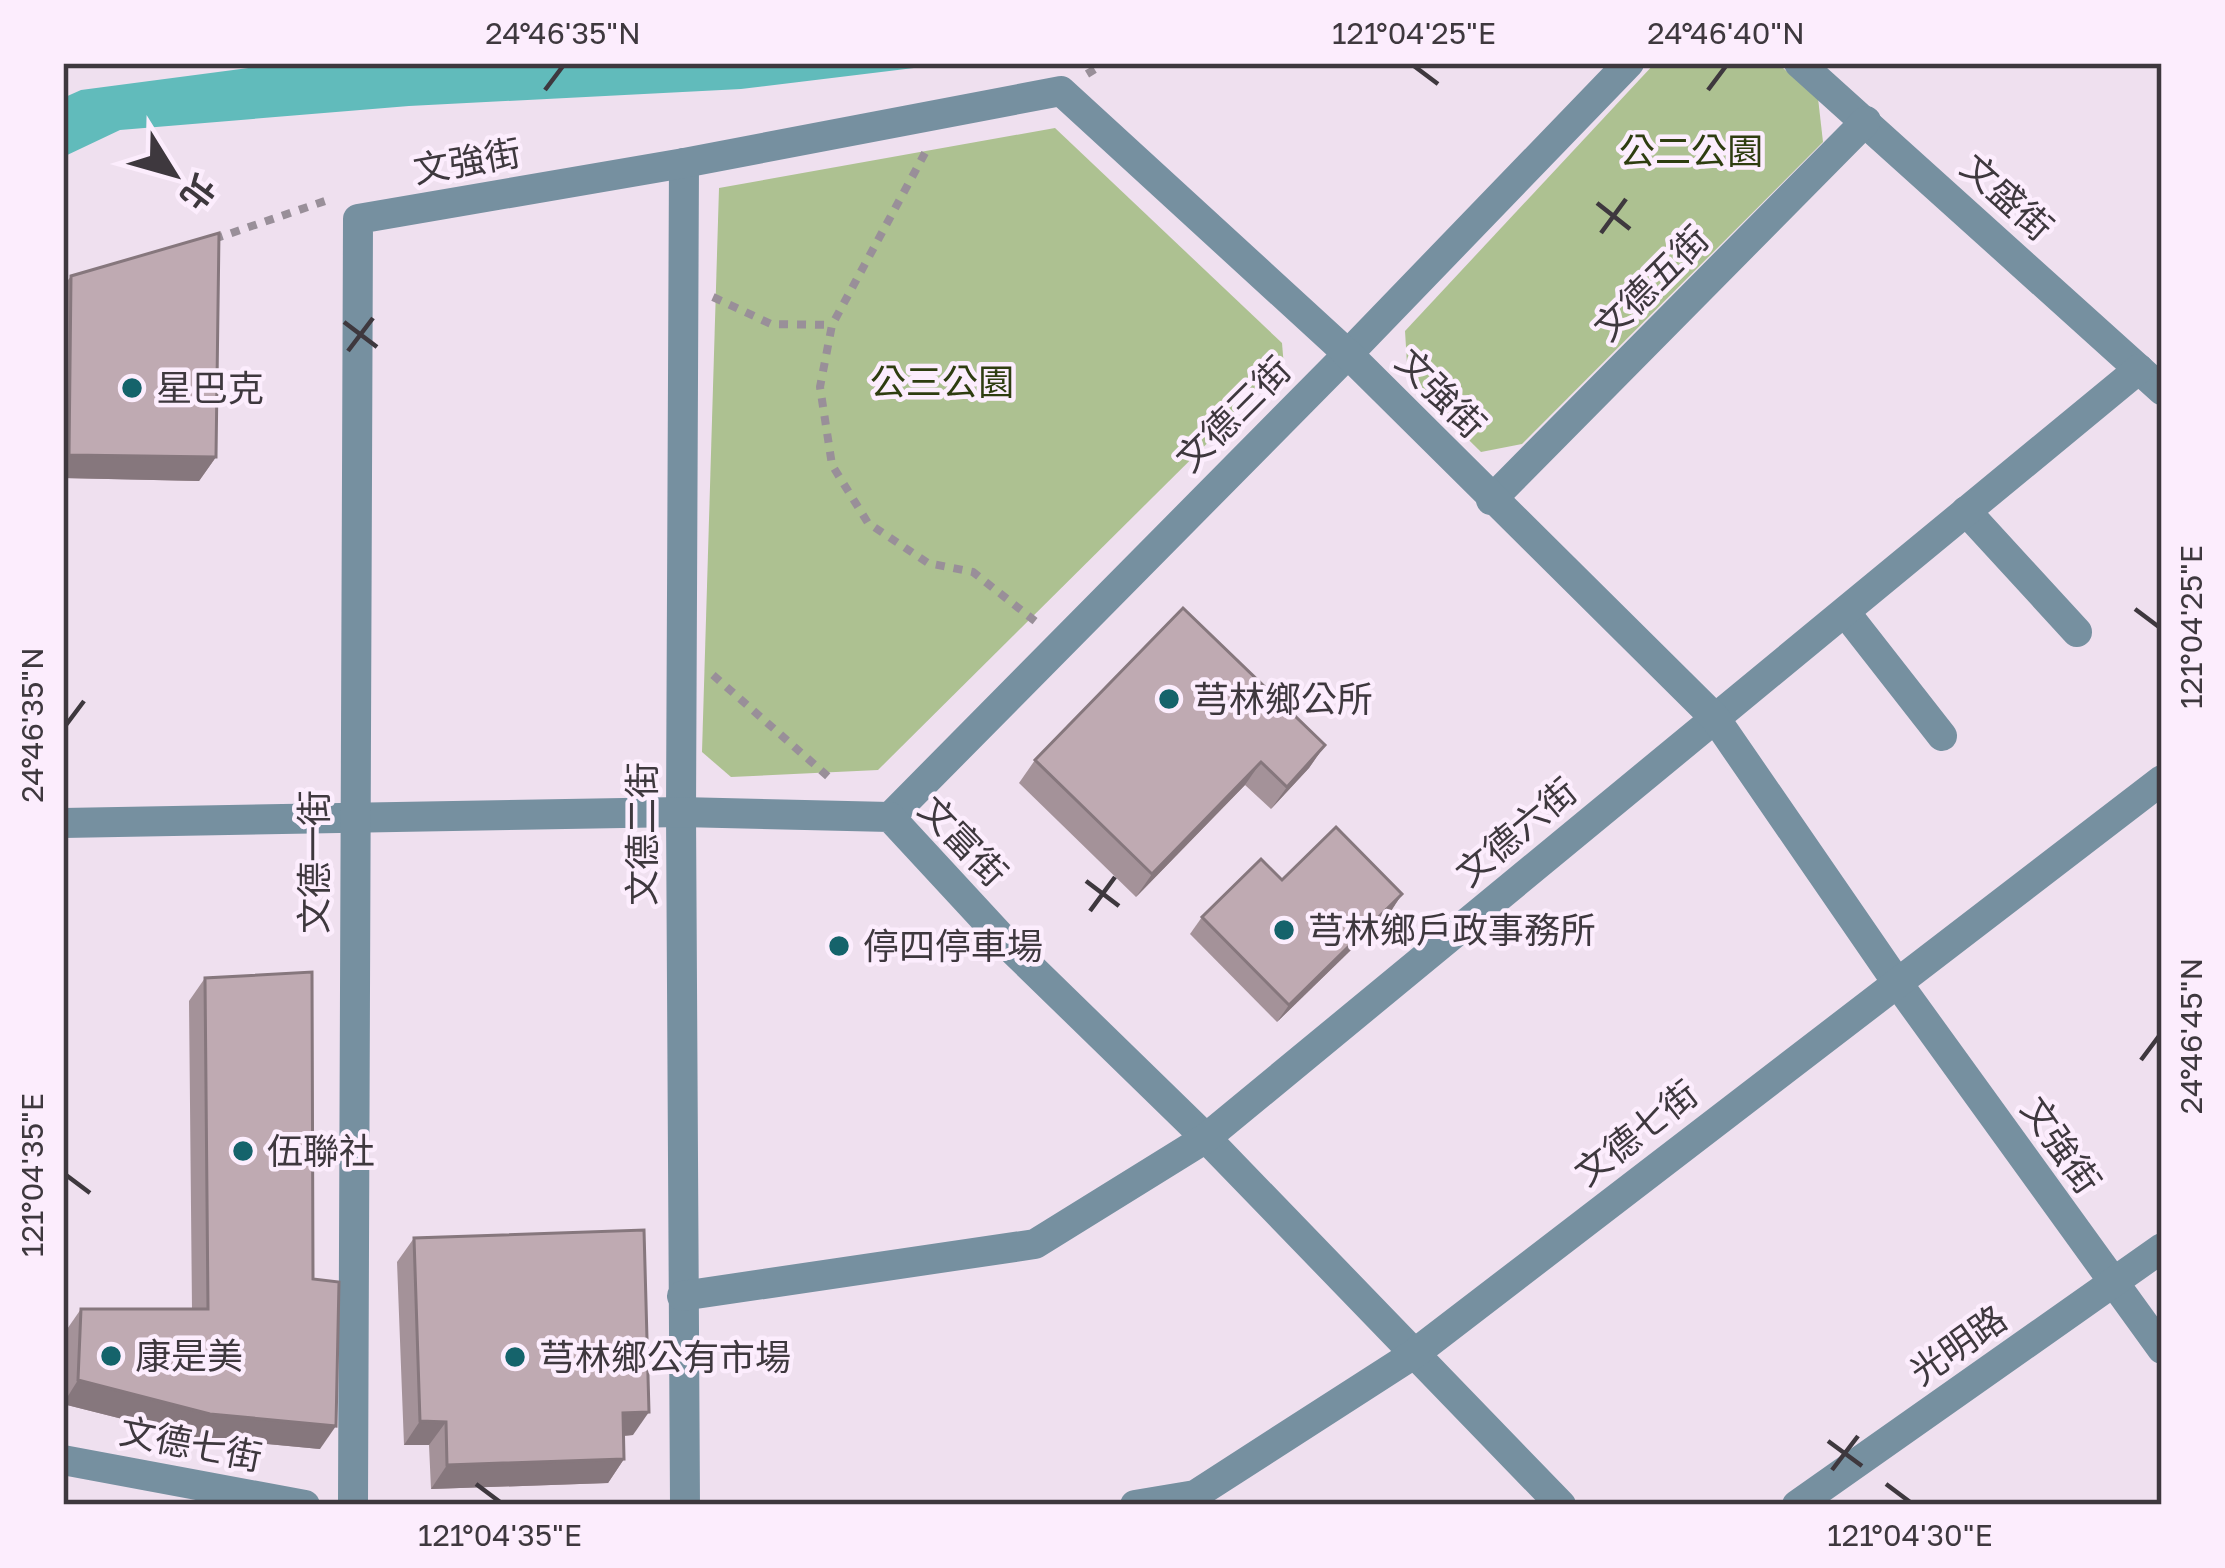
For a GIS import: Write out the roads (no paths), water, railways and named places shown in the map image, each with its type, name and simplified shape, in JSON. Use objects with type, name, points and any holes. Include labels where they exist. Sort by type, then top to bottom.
[{"type":"street","name":"文德三街","points":[[890,817],[1629,63]]},
{"type":"street","name":"文盛街","points":[[1798,63],[2151,380]]},
{"type":"street","name":"文強街","points":[[358,219],[684,164],[1061,91],[1348,354],[1715,718],[1896,981],[2162,1349]]},
{"type":"street","name":"文德五街","points":[[1491,500],[1866,121]]},
{"type":"street","name":"文德二街","points":[[684,164],[685,1505]]},
{"type":"street","name":"文德一街","points":[[353,1505],[358,219]]},
{"type":"street","name":"文德六街","points":[[682,1296],[1035,1244],[1206,1138],[1966,512],[2151,380]]},
{"type":"street","points":[[1966,512],[2077,632]]},
{"type":"street","points":[[1845,612],[1942,736]]},
{"type":"street","name":"文德七街","points":[[1135,1505],[1195,1495],[1414,1354],[2162,780]]},
{"type":"street","name":"文富街","points":[[63,824],[681,812],[890,817],[1015,952],[1206,1138],[1561,1505]]},
{"type":"street","name":"光明路","points":[[1797,1505],[2162,1248]]},
{"type":"street","name":"文德七街","points":[[63,1460],[304,1505]]},
{"type":"place","name":"星巴克","points":[[132,388]]},
{"type":"place","name":"芎林鄉公所","points":[[1169,699]]},
{"type":"place","name":"芎林鄉戶政事務所","points":[[1284,930]]},
{"type":"place","name":"停四停車場","points":[[839,946]]},
{"type":"place","name":"伍聯社","points":[[243,1151]]},
{"type":"place","name":"康是美","points":[[111,1356]]},
{"type":"place","name":"芎林鄉公有市場","points":[[515,1357]]},
{"type":"park label","name":"公二公園","points":[[1691,151]]},
{"type":"park label","name":"公三公園","points":[[942,382]]}]
